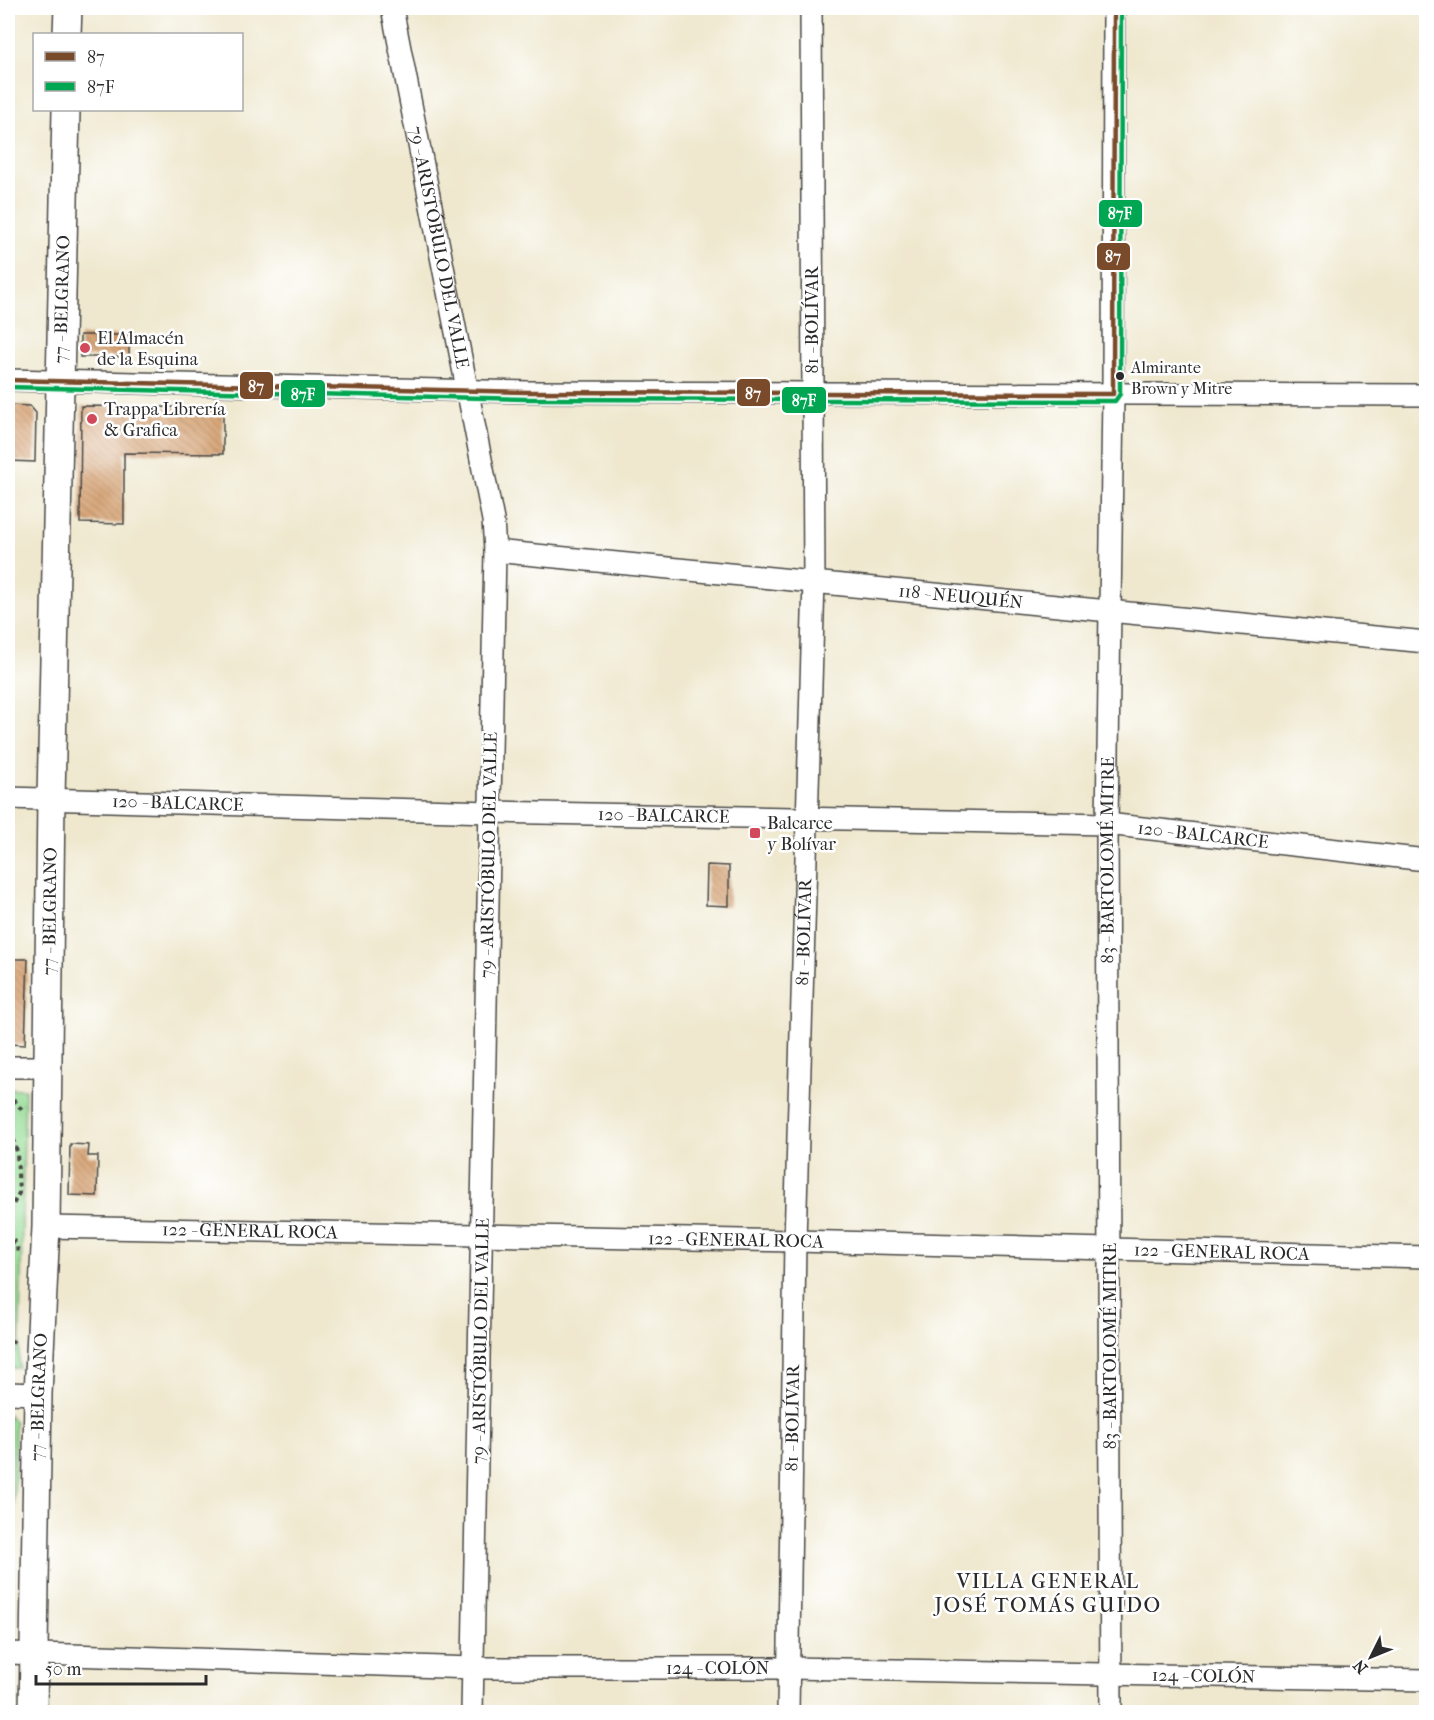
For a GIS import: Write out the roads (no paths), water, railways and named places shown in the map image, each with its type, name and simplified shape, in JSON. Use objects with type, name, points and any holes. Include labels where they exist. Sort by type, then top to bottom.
[{"type":"street","points":[[67,33],[68,8]]},
{"type":"street","name":"79 - ARISTÓBULO DEL VALLE","points":[[392,8],[493,520],[495,551],[484,1237],[472,1713]]},
{"type":"street","name":"81 - BOLÍVAR","points":[[788,1713],[795,1240],[814,581],[811,8]]},
{"type":"street","name":"83 - BARTOLOMÉ MITRE","points":[[1111,1713],[1107,824],[1113,394],[1114,8]]},
{"type":"street","name":"77 - BELGRANO","points":[[33,1713],[21,1654],[46,1227],[51,798],[66,111]]},
{"type":"street","points":[[8,380],[528,392],[1426,395]]},
{"type":"street","name":"118 - NEUQUÉN","points":[[495,551],[1426,642]]},
{"type":"street","name":"120 - BALCARCE","points":[[8,798],[490,812],[1107,824],[1426,860]]},
{"type":"street","points":[[8,1067],[48,1067]]},
{"type":"street","name":"122 - GENERAL ROCA","points":[[46,1227],[484,1237],[795,1240],[1426,1257]]},
{"type":"street","points":[[8,1393],[38,1394]]},
{"type":"street","name":"124 - COLÓN","points":[[21,1654],[474,1668],[790,1668],[1111,1676],[1426,1680]]},
{"type":"place","name":"El Almacén de la Esquina","points":[[85,348]]},
{"type":"place","name":"Almirante Brown y Mitre","points":[[1120,376]]},
{"type":"place","name":"Trappa Librería & Grafica","points":[[92,419]]},
{"type":"place","name":"Balcarce y Bolívar","points":[[755,833]]},
{"type":"district","name":"VILLA GENERAL JOSÉ TOMÁS GUIDO","points":[[1048,1593]]}]
